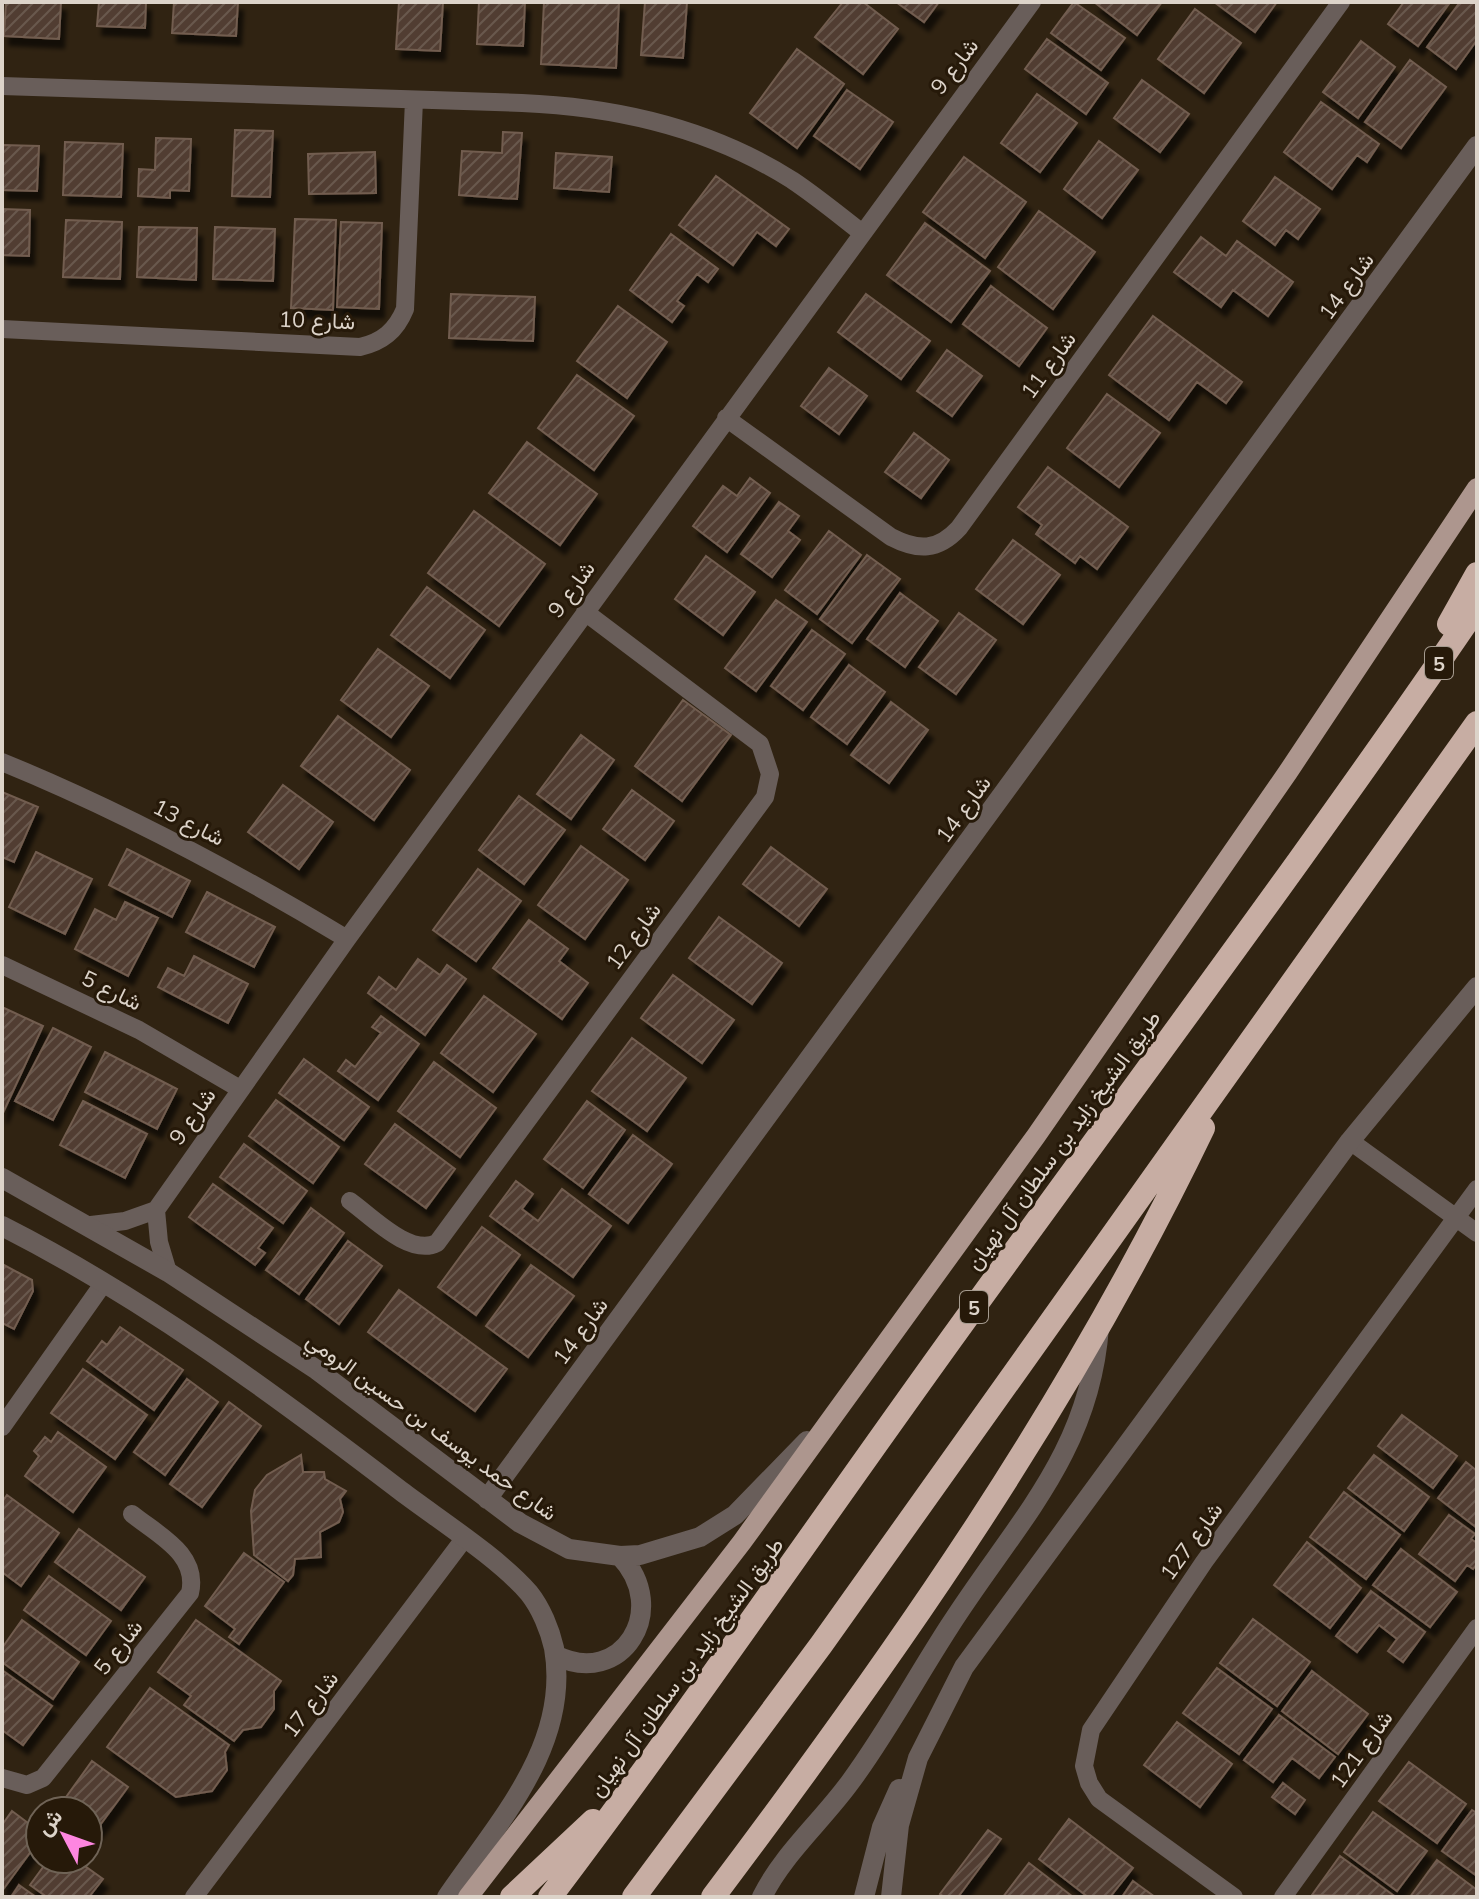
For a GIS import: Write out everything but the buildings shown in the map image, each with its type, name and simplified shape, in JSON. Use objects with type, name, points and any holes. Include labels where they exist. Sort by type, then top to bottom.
[{"type":"highway","points":[[1401,719],[1477,574]]},
{"type":"highway","name":"طريق الشيخ زايد بن سلطان آل نهيان","points":[[550,1897],[642,1776],[962,1324],[1401,719],[1477,607]]},
{"type":"highway","points":[[634,1897],[821,1645],[1477,723]]},
{"type":"highway","points":[[713,1897],[938,1590],[999,1495],[1099,1327],[1233,1065]]},
{"type":"highway","points":[[512,1897],[642,1776]]},
{"type":"main road","points":[[468,1897],[714,1578],[1087,1062],[1288,772],[1477,488]]},
{"type":"street","name":"شارع 9","points":[[156,1210],[347,939],[1032,2]]},
{"type":"street","name":"شارع 11","points":[[726,418],[891,537],[915,547],[939,545],[959,528],[1341,2]]},
{"type":"street","points":[[2,86],[568,105],[678,127],[769,166],[861,232]]},
{"type":"street","name":"شارع 10","points":[[2,329],[360,347],[382,339],[400,321],[406,302],[414,100]]},
{"type":"street","name":"شارع 14","points":[[487,1499],[1477,146]]},
{"type":"street","name":"شارع 12","points":[[350,1201],[414,1245],[430,1247],[437,1243],[765,797],[770,774],[760,744],[585,612]]},
{"type":"street","name":"شارع 13","points":[[2,762],[182,845],[347,939]]},
{"type":"street","name":"شارع 5","points":[[2,965],[139,1030],[240,1089]]},
{"type":"street","points":[[864,1897],[882,1827],[946,1696],[985,1635],[1166,1397],[1350,1141],[1477,987]]},
{"type":"street","points":[[1350,1141],[1477,1233]]},
{"type":"street","name":"شارع حمد يوسف بن حسين الرومي","points":[[2,1178],[91,1225],[168,1272],[317,1370],[487,1499],[553,1543],[585,1553],[620,1556],[671,1549],[718,1527],[750,1501],[829,1418]]},
{"type":"street","name":"شارع 127","points":[[1234,1897],[1099,1799],[1089,1783],[1084,1766],[1088,1739],[1204,1562],[1477,1189]]},
{"type":"street","points":[[91,1225],[125,1221],[156,1210],[159,1242],[168,1272]]},
{"type":"street","points":[[2,1226],[103,1284],[290,1406],[527,1591],[543,1618],[555,1655],[555,1709],[542,1751],[447,1897]]},
{"type":"street","points":[[2,1427],[103,1284]]},
{"type":"street","points":[[766,1893],[852,1780],[949,1627],[1057,1470],[1088,1399],[1099,1327]]},
{"type":"street","name":"شارع 5","points":[[2,1778],[27,1785],[43,1778],[190,1593],[192,1574],[183,1556],[132,1514]]},
{"type":"street","name":"شارع 17","points":[[194,1897],[464,1539]]},
{"type":"street","points":[[555,1655],[568,1662],[595,1663],[619,1652],[637,1631],[643,1605],[642,1591],[630,1567],[620,1556]]},
{"type":"street","name":"شارع 121","points":[[1283,1897],[1477,1628]]},
{"type":"street","points":[[891,1897],[899,1825],[918,1758]]}]
